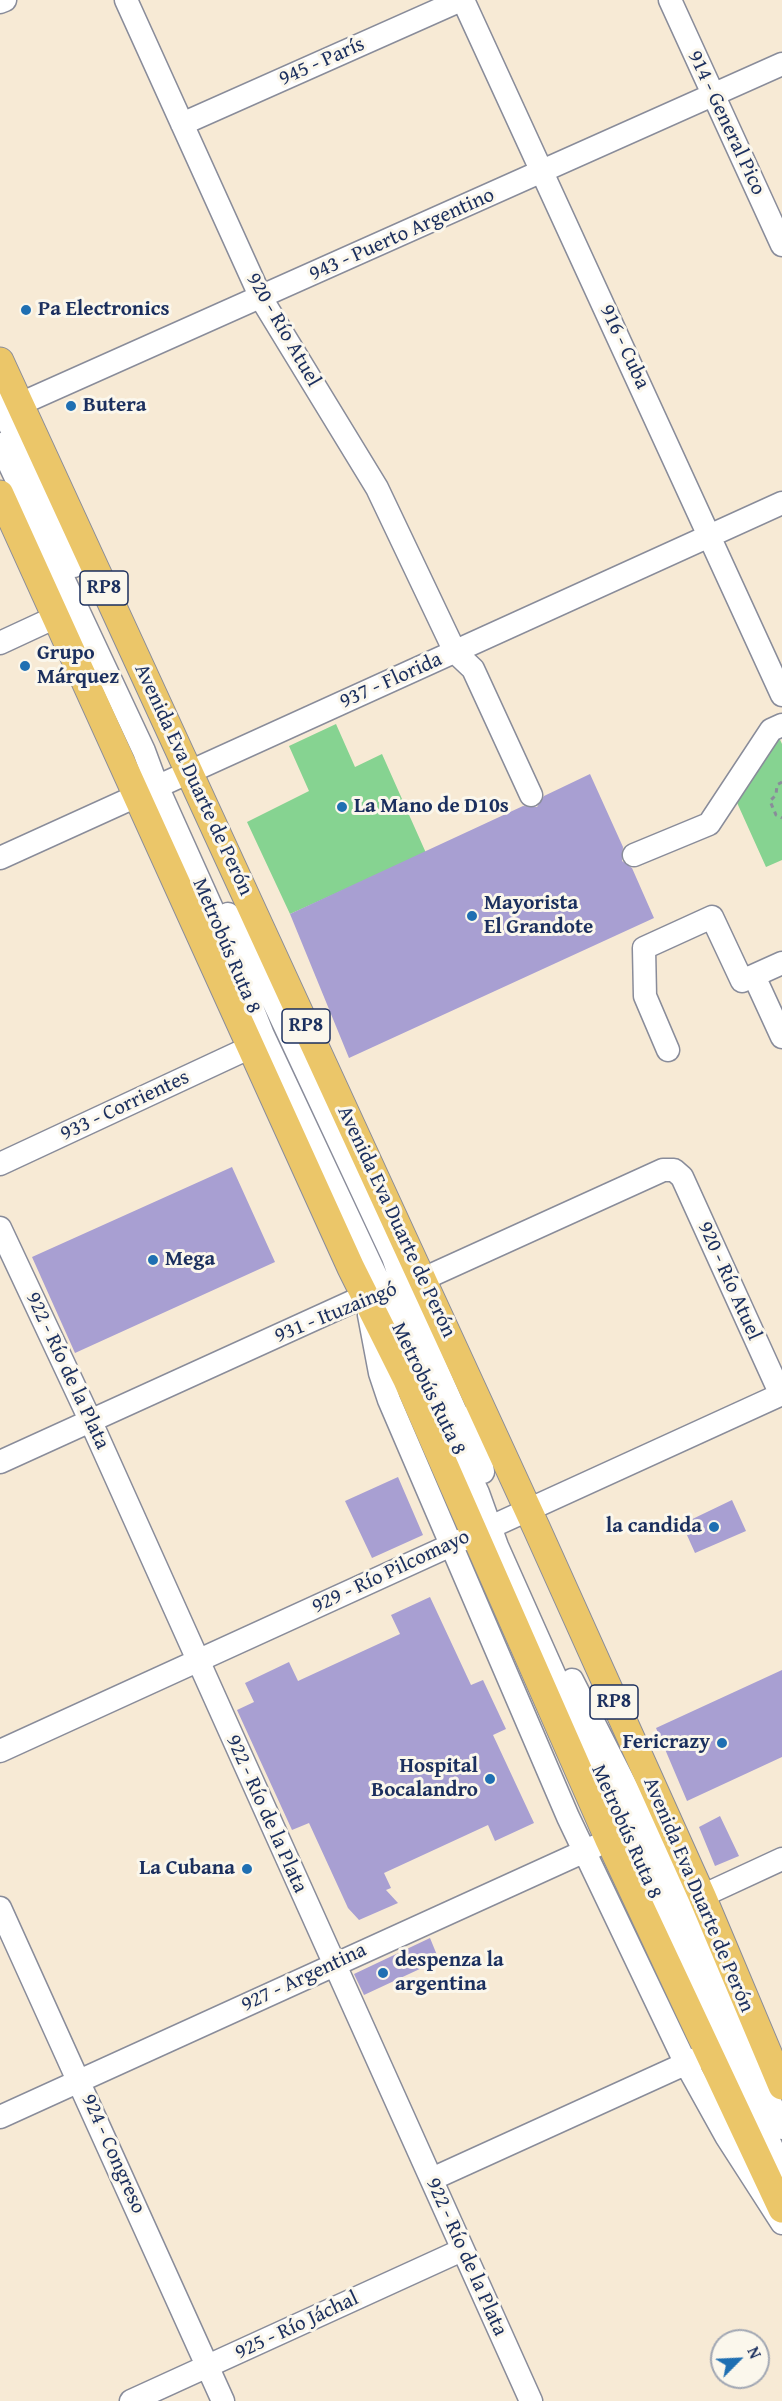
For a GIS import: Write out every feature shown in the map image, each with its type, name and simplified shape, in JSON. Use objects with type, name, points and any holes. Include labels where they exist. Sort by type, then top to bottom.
[{"type":"main road","name":"Avenida Eva Duarte de Perón","points":[[0,361],[10,404],[163,783],[251,1047],[373,1294],[407,1380],[489,1526],[609,1840],[722,2045],[782,2209]]},
{"type":"main road","name":"Avenida Eva Duarte de Perón","points":[[0,494],[56,617],[163,783],[413,1282],[476,1396],[702,1896],[722,2045],[782,2086]]},
{"type":"main road","points":[[413,1282],[450,1366],[476,1396]]},
{"type":"street","points":[[0,2],[5,0]]},
{"type":"street","name":"920 - Río Atuel","points":[[126,0],[261,298],[373,481],[455,652],[473,669],[531,795]]},
{"type":"street","name":"945 - París","points":[[182,124],[462,0]]},
{"type":"street","name":"916 - Cuba","points":[[462,0],[711,536],[782,695]]},
{"type":"street","name":"914 - General Pico","points":[[670,0],[782,245]]},
{"type":"street","name":"943 - Puerto Argentino","points":[[10,404],[261,298],[782,63]]},
{"type":"street","name":"Metrobús Ruta 8","points":[[0,444],[144,751],[163,783],[263,1035],[373,1294]]},
{"type":"street","name":"937 - Florida","points":[[0,858],[782,503]]},
{"type":"street","points":[[0,643],[56,617]]},
{"type":"street","points":[[634,855],[709,824],[771,730],[782,725]]},
{"type":"street","points":[[668,1050],[645,996],[644,948],[712,916],[742,981],[782,963]]},
{"type":"street","points":[[754,976],[782,1037]]},
{"type":"street","name":"933 - Corrientes","points":[[0,1164],[251,1047]]},
{"type":"street","name":"920 - Río Atuel","points":[[675,1170],[682,1177],[781,1394]]},
{"type":"street","name":"931 - Ituzaingó","points":[[0,1462],[373,1294],[413,1282],[654,1172],[675,1170]]},
{"type":"street","name":"922 - Río de la Plata","points":[[0,1228],[91,1422],[531,2401]]},
{"type":"street","name":"Metrobús Ruta 8","points":[[413,1282],[412,1313],[483,1472],[489,1526],[613,1806],[722,2045],[782,2169]]},
{"type":"street","name":"Avenida Eva Duarte de Perón","points":[[373,1294],[380,1372],[389,1400],[584,1851],[722,2045],[726,2136],[782,2223]]},
{"type":"street","points":[[450,1366],[474,1419],[483,1472]]},
{"type":"street","name":"929 - Río Pilcomayo","points":[[0,1751],[781,1394]]},
{"type":"street","name":"927 - Argentina","points":[[0,2118],[609,1840]]},
{"type":"street","points":[[702,1896],[782,1858]]},
{"type":"street","name":"924 - Congreso","points":[[0,1908],[223,2401]]},
{"type":"street","points":[[432,2179],[722,2045]]},
{"type":"street","name":"Metrobús Ruta 8","points":[[722,2045],[782,2128]]},
{"type":"street","name":"925 - Río Jáchal","points":[[131,2401],[462,2250]]},
{"type":"path","points":[[782,782],[777,785],[776,795],[770,801],[777,815],[782,818]]},
{"type":"green space","name":"La Mano de D10s","points":[[336,724],[355,767],[382,754],[426,853],[290,914],[247,822],[309,791],[289,746]]},
{"type":"green space","points":[[776,731],[782,744],[782,860],[766,867],[734,796]]},
{"type":"building","name":"Mayorista El Grandote","points":[[590,774],[623,847],[622,861],[632,868],[654,918],[349,1058],[290,914],[523,806],[537,807],[544,796]]},
{"type":"building","name":"Mega","points":[[232,1167],[275,1262],[75,1353],[32,1257]]},
{"type":"building","points":[[398,1477],[423,1535],[372,1558],[345,1501]]},
{"type":"building","name":"la candida","points":[[732,1500],[746,1531],[695,1553],[682,1524]]},
{"type":"building","points":[[430,1597],[471,1685],[483,1680],[506,1729],[493,1735],[534,1823],[495,1841],[488,1825],[384,1873],[391,1888],[386,1890],[398,1903],[359,1920],[348,1908],[309,1823],[292,1830],[237,1710],[254,1702],[245,1683],[289,1662],[298,1681],[400,1634],[391,1615]]},
{"type":"building","name":"Fericrazy","points":[[782,1670],[782,1757],[687,1801],[656,1728]]},
{"type":"building","points":[[720,1816],[739,1856],[715,1866],[699,1827]]},
{"type":"building","name":"despenza la argentina","points":[[430,1938],[439,1960],[364,1995],[354,1974]]},
{"type":"place","name":"Pa Electronics","points":[[26,310]]},
{"type":"place","name":"Butera","points":[[71,406]]},
{"type":"place","name":"Grupo Márquez","points":[[25,666]]},
{"type":"place","name":"La Mano de D10s","points":[[342,807]]},
{"type":"place","name":"Mayorista El Grandote","points":[[472,916]]},
{"type":"place","name":"Mega","points":[[153,1260]]},
{"type":"place","name":"la candida","points":[[714,1527]]},
{"type":"place","name":"Fericrazy","points":[[722,1743]]},
{"type":"place","name":"Hospital Bocalandro","points":[[490,1779]]},
{"type":"place","name":"La Cubana","points":[[247,1869]]},
{"type":"place","name":"despenza la argentina","points":[[383,1973]]}]
